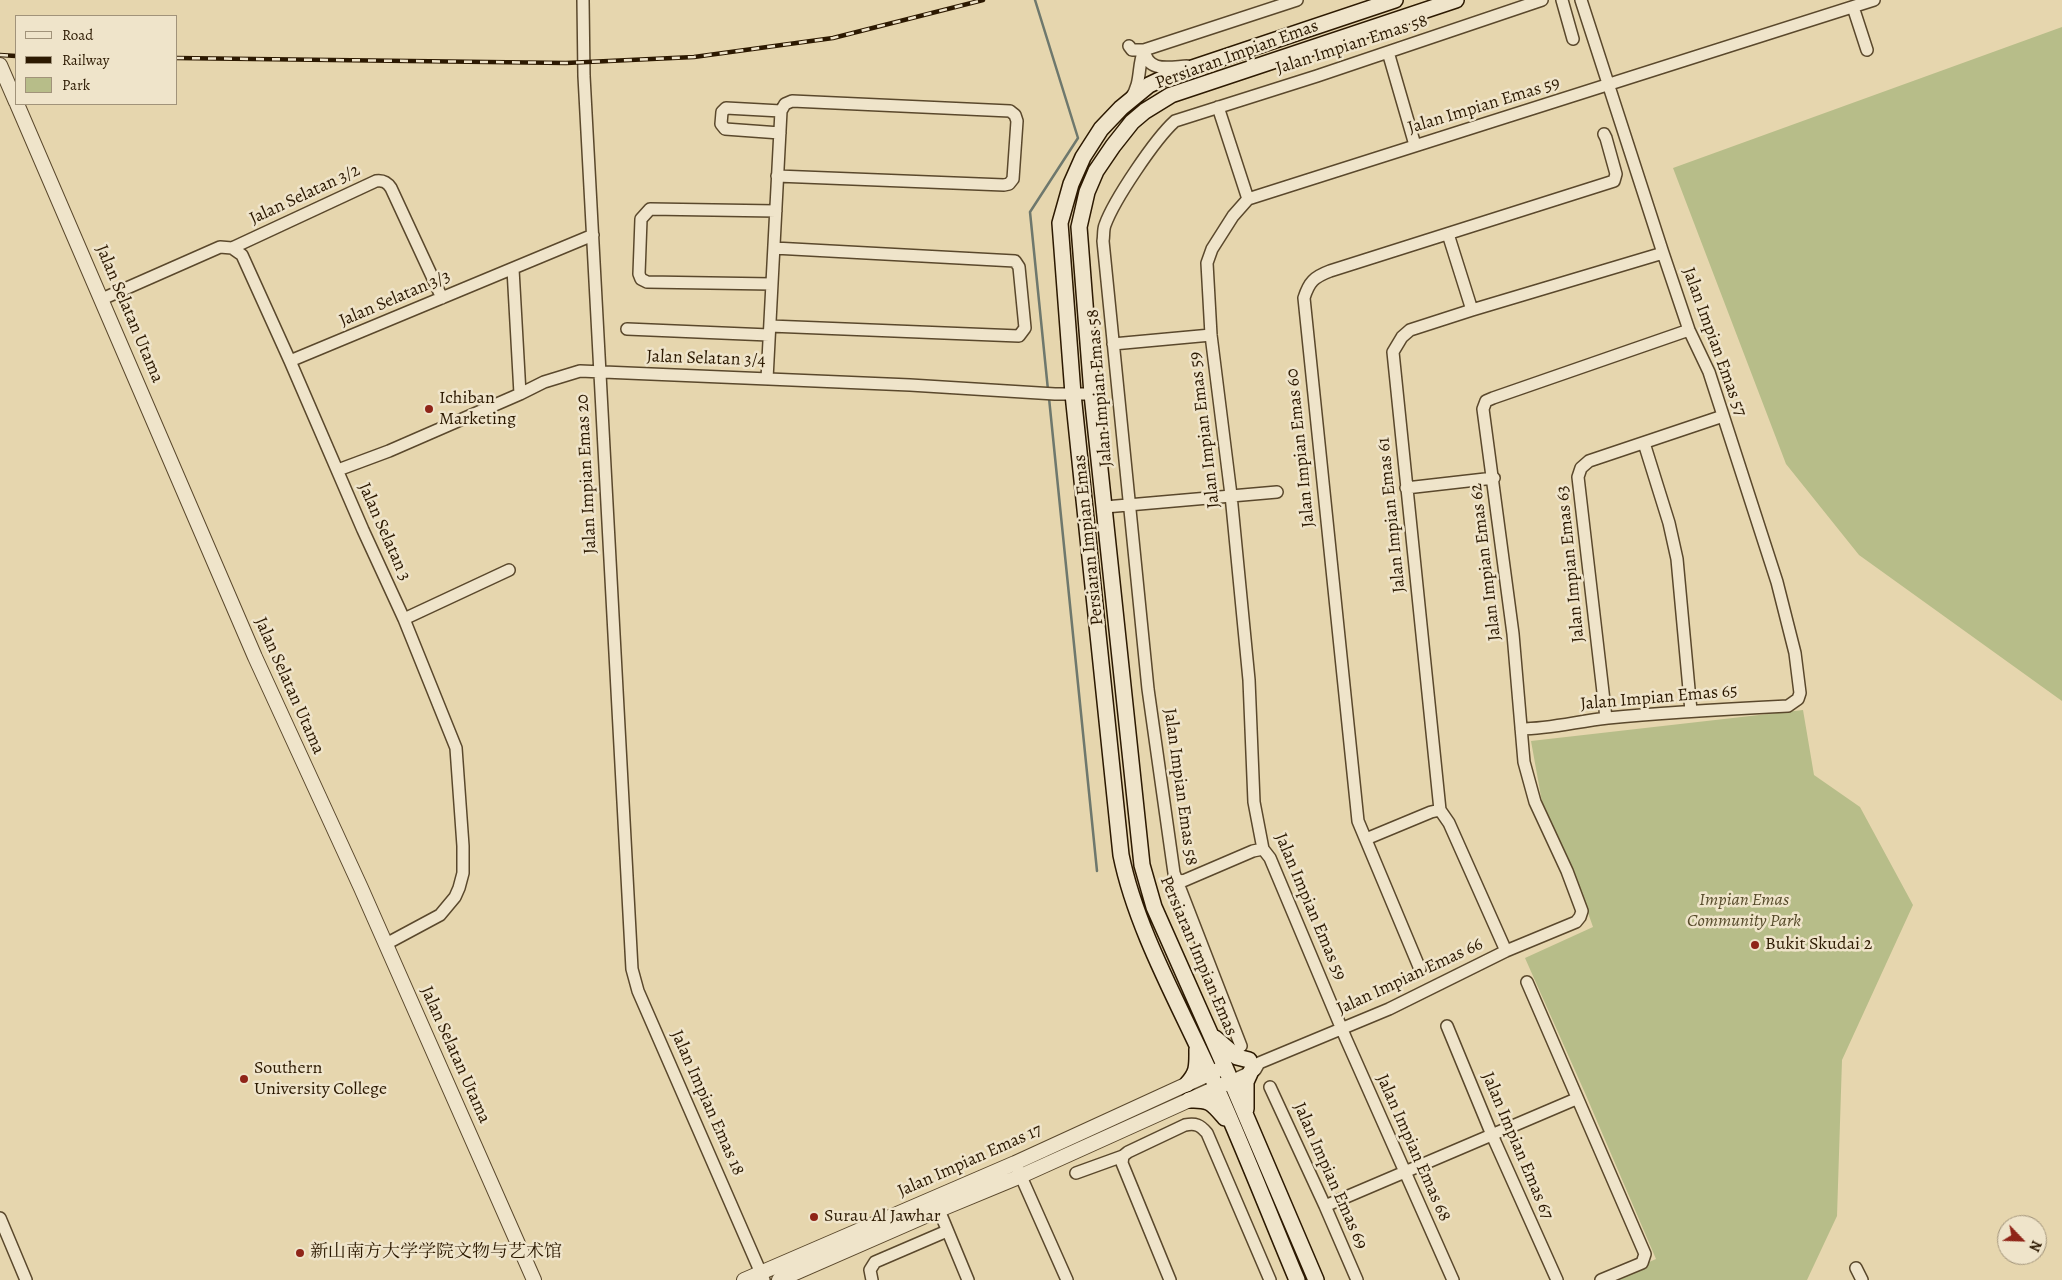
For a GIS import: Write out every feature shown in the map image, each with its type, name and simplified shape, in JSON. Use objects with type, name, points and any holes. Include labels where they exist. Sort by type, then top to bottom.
[{"type":"main road","name":"Persiaran Impian Emas","points":[[1297,1280],[1210,1073],[1196,1046],[1137,912],[1127,883],[1121,855],[1073,394],[1060,223],[1071,184],[1083,157],[1101,129],[1129,101],[1149,85],[1168,76],[1395,0]]},
{"type":"main road","name":"Persiaran Impian Emas","points":[[1316,1280],[1154,907],[1142,866],[1092,394],[1079,227],[1087,192],[1096,171],[1132,122],[1145,111],[1171,95],[1456,0]]},
{"type":"main road","points":[[1210,1033],[1237,1057],[1253,1065],[1246,1082],[1247,1118]]},
{"type":"main road","points":[[1187,1084],[1195,1075],[1197,1064],[1196,1046]]},
{"type":"main road","points":[[1189,1100],[1205,1100],[1214,1106],[1232,1127]]},
{"type":"street","name":"Jalan Impian Emas 20","points":[[583,0],[584,76],[631,946]]},
{"type":"street","points":[[1129,46],[1132,50],[1144,50],[1297,0]]},
{"type":"street","name":"Jalan Impian Emas 58","points":[[1241,1046],[1174,873],[1148,689],[1103,241],[1104,226],[1133,176],[1166,129],[1175,121],[1542,0]]},
{"type":"street","points":[[1562,0],[1573,39]]},
{"type":"street","name":"Jalan Impian Emas 57","points":[[1581,0],[1663,253],[1689,330],[1709,372],[1777,582],[1795,653],[1800,693],[1798,699]]},
{"type":"street","name":"Jalan Impian Emas 59","points":[[1342,1029],[1270,858],[1263,849],[1254,802],[1249,680],[1231,495],[1211,335],[1207,263],[1212,249],[1228,224],[1248,199],[1609,86],[1874,0]]},
{"type":"street","points":[[1853,7],[1867,50]]},
{"type":"street","points":[[1144,50],[1150,64],[1156,67],[1201,65]]},
{"type":"street","points":[[1129,101],[1138,85],[1141,57],[1144,50]]},
{"type":"street","points":[[1388,52],[1415,146]]},
{"type":"street","name":"Jalan Selatan Utama","points":[[0,65],[15,99]]},
{"type":"street","points":[[767,379],[781,111],[786,104],[792,101],[1010,111],[1015,115],[1017,121],[1013,179],[1010,184],[778,176]]},
{"type":"street","name":"Jalan Selatan Utama","points":[[18,105],[255,657],[386,944],[534,1280]]},
{"type":"street","points":[[1218,107],[1248,199]]},
{"type":"street","points":[[780,133],[725,129],[721,124],[722,112],[726,108],[781,111]]},
{"type":"street","name":"Jalan Impian Emas 60","points":[[1420,969],[1358,821],[1304,298],[1308,285],[1315,276],[1614,181],[1616,174],[1604,134]]},
{"type":"street","name":"Jalan Selatan 3/2","points":[[232,248],[376,181],[382,180],[391,188],[442,298]]},
{"type":"street","points":[[772,284],[648,282],[642,279],[639,274],[641,219],[650,208],[776,211]]},
{"type":"street","points":[[1448,234],[1472,310]]},
{"type":"street","name":"Jalan Selatan 3/3","points":[[290,361],[593,235]]},
{"type":"street","points":[[102,299],[220,247],[232,248]]},
{"type":"street","name":"Jalan Selatan 3","points":[[232,248],[242,255],[290,361],[367,539],[404,619],[456,748],[463,873],[455,897],[440,915],[386,944]]},
{"type":"street","points":[[627,330],[769,330],[1019,336],[1025,328],[1019,267],[1015,261],[774,248]]},
{"type":"street","name":"Jalan Impian Emas 61","points":[[1506,951],[1449,823],[1440,810],[1393,352],[1399,341],[1410,330],[1663,253]]},
{"type":"street","points":[[513,269],[520,394]]},
{"type":"street","name":"Jalan Impian Emas 62","points":[[1576,922],[1582,911],[1567,871],[1535,802],[1524,762],[1513,634],[1484,409],[1486,401],[1689,330]]},
{"type":"street","points":[[1113,344],[1211,335]]},
{"type":"street","name":"Jalan Selatan 3/4","points":[[338,470],[389,450],[544,382],[580,371],[1055,394],[1092,394]]},
{"type":"street","name":"Jalan Impian Emas 63","points":[[1606,718],[1578,477],[1581,468],[1589,461],[1722,416]]},
{"type":"street","points":[[1644,443],[1678,559],[1691,711]]},
{"type":"street","points":[[1406,488],[1494,478]]},
{"type":"street","points":[[1105,507],[1277,492]]},
{"type":"street","points":[[404,619],[509,570]]},
{"type":"street","name":"Jalan Impian Emas 65","points":[[1521,729],[1538,729],[1606,718],[1788,706],[1798,699]]},
{"type":"street","points":[[1366,840],[1431,812],[1440,810]]},
{"type":"street","points":[[1177,880],[1184,882],[1253,851],[1263,849]]},
{"type":"street","name":"Jalan Impian Emas 66","points":[[1231,1081],[1253,1065],[1389,1009],[1506,951],[1576,922]]},
{"type":"street","name":"Jalan Impian Emas 18","points":[[631,946],[632,969],[638,991],[762,1276]]},
{"type":"street","points":[[1526,982],[1644,1254],[1642,1263],[1601,1280]]},
{"type":"street","name":"Jalan Impian Emas 67","points":[[1447,1026],[1552,1278]]},
{"type":"street","name":"Jalan Impian Emas 68","points":[[1342,1029],[1453,1280]]},
{"type":"street","name":"Jalan Impian Emas 66","points":[[1225,1067],[1253,1065]]},
{"type":"street","name":"Jalan Impian Emas 17","points":[[744,1280],[762,1276],[1225,1067]]},
{"type":"street","name":"Jalan Impian Emas 17","points":[[779,1280],[1020,1176],[1231,1081]]},
{"type":"street","name":"Jalan Impian Emas 69","points":[[1270,1087],[1325,1206],[1356,1280]]},
{"type":"street","points":[[1325,1206],[1576,1099]]},
{"type":"street","points":[[1076,1172],[1123,1160],[1128,1152],[1186,1125],[1199,1124],[1207,1133],[1270,1280]]},
{"type":"street","points":[[1123,1160],[1170,1280]]},
{"type":"street","points":[[1014,1163],[1067,1280]]},
{"type":"street","points":[[939,1210],[968,1280]]},
{"type":"street","points":[[0,1218],[26,1280]]},
{"type":"street","points":[[872,1280],[870,1270],[875,1262],[947,1231]]},
{"type":"street","points":[[1856,1268],[1862,1280]]},
{"type":"green space","points":[[2062,27],[2062,701],[1859,555],[1786,464],[1673,168]]},
{"type":"green space","name":"Impian Emas Community Park","points":[[1803,710],[1814,775],[1860,807],[1913,905],[1842,1060],[1837,1216],[1807,1280],[1607,1280],[1656,1259],[1525,958],[1593,927],[1580,890],[1542,802],[1531,741]]},
{"type":"waterway","points":[[1035,0],[1078,138],[1030,212],[1048,390]]},
{"type":"waterway","points":[[1049,398],[1097,871]]},
{"type":"railway","points":[[178,58],[566,63],[694,57],[833,38],[983,0]]},
{"type":"railway","points":[[0,55],[15,56]]},
{"type":"place","name":"Ichiban Marketing","points":[[429,409]]},
{"type":"place","name":"Bukit Skudai 2","points":[[1755,945]]},
{"type":"place","name":"Southern University College","points":[[244,1079]]},
{"type":"place","name":"Surau Al Jawhar","points":[[814,1217]]},
{"type":"place","name":"新山南方大学学院文物与艺术馆","points":[[300,1253]]}]
